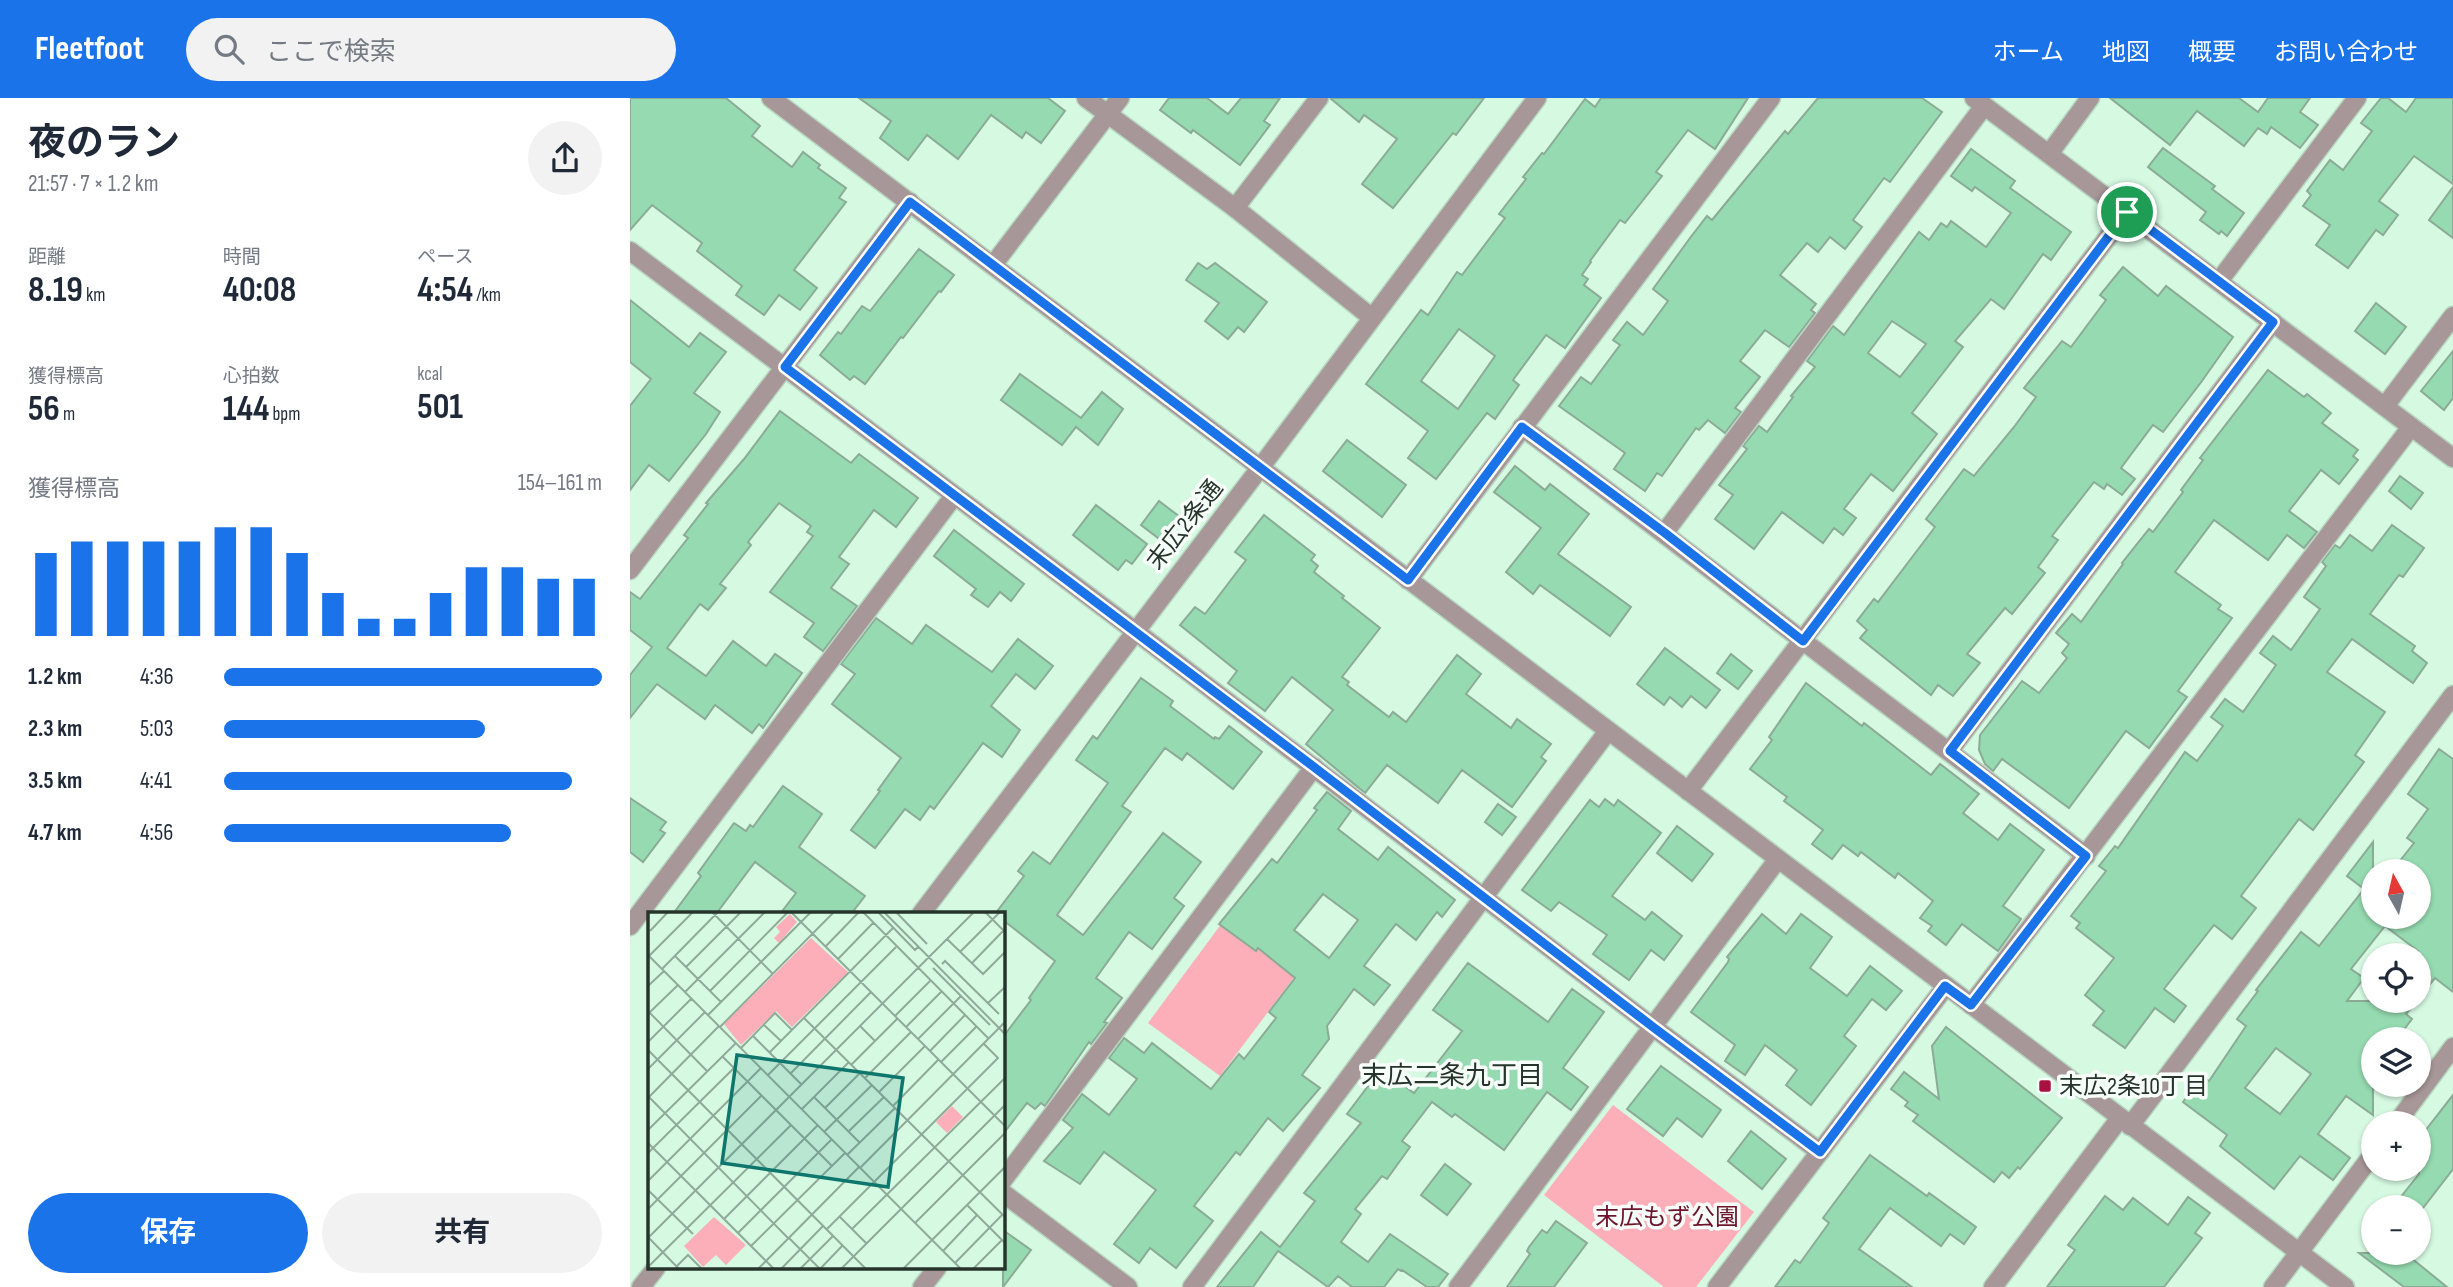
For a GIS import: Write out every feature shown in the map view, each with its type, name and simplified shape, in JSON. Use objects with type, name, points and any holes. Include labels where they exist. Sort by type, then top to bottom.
[{"type":"street","points":[[771,98],[2345,1287]]},
{"type":"street","points":[[1086,98],[1235,208],[1371,317]]},
{"type":"street","points":[[993,265],[1119,98]]},
{"type":"street","points":[[1235,208],[1319,98]]},
{"type":"street","name":"末広2条通","points":[[923,912],[1537,98]]},
{"type":"street","points":[[1408,580],[1771,98]]},
{"type":"street","points":[[2049,154],[2090,98]]},
{"type":"street","points":[[2220,281],[2347,101]]},
{"type":"street","points":[[1665,533],[1979,102],[2453,458]]},
{"type":"street","points":[[630,570],[910,202]]},
{"type":"street","points":[[1688,791],[2127,212]]},
{"type":"street","points":[[630,251],[1820,1152]]},
{"type":"street","points":[[2385,406],[2453,316]]},
{"type":"street","points":[[1950,751],[2273,322]]},
{"type":"street","points":[[1522,427],[1665,533],[2086,856]]},
{"type":"street","points":[[1971,1005],[2411,427]]},
{"type":"street","points":[[637,920],[954,496]]},
{"type":"street","points":[[1993,1287],[2125,1122],[2453,695]]},
{"type":"street","points":[[1192,1287],[1608,730]]},
{"type":"street","points":[[1004,1179],[1314,767]]},
{"type":"street","points":[[1458,1287],[1778,859]]},
{"type":"street","points":[[1717,1287],[1945,986]]},
{"type":"street","points":[[2406,1111],[2453,1047]]},
{"type":"street","points":[[2273,1287],[2361,1170]]},
{"type":"street","points":[[1004,1194],[1128,1287]]},
{"type":"street","points":[[641,1287],[654,1270]]},
{"type":"street","points":[[922,1287],[935,1270]]},
{"type":"green space","points":[[1222,923],[1295,976],[1220,1076],[1148,1023]]},
{"type":"green space","name":"末広もず公園","points":[[1613,1105],[1754,1212],[1696,1287],[1664,1287],[1544,1195]]},
{"type":"building","points":[[630,98],[726,98],[760,126],[752,136],[792,167],[803,152],[820,165],[818,168],[846,188],[839,198],[846,202],[794,270],[817,288],[800,310],[779,295],[764,315],[736,295],[742,286],[697,251],[702,243],[652,205],[630,230]]},
{"type":"building","points":[[859,98],[1048,98],[1065,111],[1041,143],[1026,132],[1022,138],[991,115],[958,159],[927,135],[908,160],[880,138],[891,121]]},
{"type":"building","points":[[1169,98],[1207,98],[1228,114],[1241,98],[1280,98],[1264,121],[1270,125],[1240,165],[1193,130],[1191,133],[1160,110]]},
{"type":"building","points":[[1330,98],[1484,98],[1393,208],[1362,184],[1397,139],[1364,115],[1359,122]]},
{"type":"building","points":[[1601,98],[1748,98],[1715,149],[1688,130],[1656,172],[1662,176],[1625,223],[1620,220],[1582,275],[1588,279],[1584,285],[1601,298],[1565,348],[1546,335],[1513,380],[1519,385],[1495,419],[1487,413],[1436,479],[1408,458],[1428,431],[1366,384],[1421,310],[1428,315],[1457,272],[1462,275],[1505,218],[1499,214],[1526,179],[1523,177],[1542,153],[1544,154],[1585,99],[1595,107]],"holes":[[[1459,329],[1495,356],[1458,409],[1421,381]]]},
{"type":"building","points":[[1818,98],[1922,98],[1942,112],[1890,182],[1884,178],[1853,220],[1862,227],[1845,249],[1830,237],[1818,252],[1807,243],[1780,275],[1816,304],[1811,310],[1815,313],[1789,347],[1765,330],[1740,361],[1760,377],[1735,408],[1741,412],[1725,433],[1708,420],[1699,430],[1696,428],[1662,476],[1657,473],[1645,491],[1614,469],[1625,453],[1559,406],[1581,377],[1591,384],[1620,345],[1613,340],[1627,322],[1643,335],[1668,301],[1653,289],[1690,238],[1707,216],[1712,220],[1785,131],[1788,134]]},
{"type":"building","points":[[2110,98],[2239,98],[2258,112],[2268,98],[2310,98],[2300,112],[2318,125],[2300,148],[2271,127],[2267,134],[2258,128],[2244,146],[2197,111],[2170,145]]},
{"type":"building","points":[[2381,98],[2388,98],[2406,112],[2416,98],[2453,98],[2453,184],[2414,156],[2379,201],[2398,215],[2383,235],[2376,230],[2348,268],[2316,245],[2330,225],[2303,206],[2311,195],[2307,191],[2330,160],[2343,170],[2372,131],[2361,123]]},
{"type":"building","points":[[2163,148],[2215,186],[2212,189],[2244,213],[2227,236],[2221,231],[2219,234],[2200,220],[2206,212],[2148,167]]},
{"type":"building","points":[[1971,149],[2015,181],[2010,188],[2071,232],[2051,260],[2043,254],[2004,309],[1991,299],[1955,341],[1963,347],[1912,413],[1937,434],[1893,491],[1871,474],[1844,509],[1856,518],[1843,535],[1834,528],[1823,543],[1782,512],[1754,549],[1715,519],[1733,495],[1719,485],[1747,449],[1743,446],[1759,426],[1767,432],[1815,367],[1807,361],[1833,326],[1844,335],[1919,232],[1929,240],[1941,223],[1947,227],[1951,221],[1986,247],[2011,213],[1975,187],[1972,191],[1951,176]],"holes":[[[1892,321],[1926,344],[1900,377],[1868,353]]]},
{"type":"building","points":[[2453,187],[2453,238],[2429,220]]},
{"type":"building","points":[[919,249],[954,275],[865,384],[854,376],[850,380],[820,355],[838,332],[841,334],[862,306],[870,311]]},
{"type":"building","points":[[1198,263],[1207,269],[1215,263],[1267,302],[1244,332],[1238,327],[1228,339],[1205,321],[1219,303],[1186,280]]},
{"type":"building","points":[[2123,267],[2158,296],[2166,286],[2233,337],[2163,432],[2153,425],[2121,468],[2135,479],[2122,495],[2107,484],[2104,489],[2094,482],[2052,536],[2058,540],[2038,567],[2045,573],[2012,614],[2005,608],[1967,654],[1980,663],[1953,696],[1938,685],[1931,695],[1860,638],[1867,630],[1857,621],[1874,599],[1878,602],[1935,527],[1926,519],[1964,469],[1974,476],[2014,427],[2036,397],[2024,388],[2062,341],[2071,347],[2106,300],[2100,295]]},
{"type":"building","points":[[630,300],[689,347],[700,333],[726,352],[694,393],[720,412],[706,434],[669,481],[649,465],[630,490],[630,406],[651,379],[630,362]]},
{"type":"building","points":[[2376,303],[2406,327],[2385,354],[2355,331]]},
{"type":"building","points":[[2453,351],[2453,398],[2444,410],[2421,391]]},
{"type":"building","points":[[2268,370],[2304,397],[2307,394],[2331,413],[2322,423],[2358,450],[2353,456],[2358,460],[2339,484],[2321,470],[2289,511],[2317,532],[2304,548],[2287,535],[2268,560],[2214,520],[2175,572],[2221,605],[2218,609],[2232,618],[2178,691],[2187,697],[2149,748],[2126,731],[2069,808],[2002,759],[1993,771],[1985,764],[1979,750],[1980,735],[2022,681],[2039,693],[2067,658],[2062,653],[2069,644],[2056,633],[2072,614],[2081,622],[2122,563],[2149,529],[2153,532],[2183,492],[2181,490],[2203,460],[2200,458]]},
{"type":"building","points":[[1020,374],[1081,418],[1102,392],[1123,409],[1098,445],[1076,427],[1062,445],[1001,400]]},
{"type":"building","points":[[780,411],[851,463],[859,454],[918,498],[896,527],[874,510],[839,557],[849,564],[831,588],[857,606],[823,651],[804,637],[814,623],[770,592],[813,536],[807,532],[811,526],[779,503],[720,584],[726,588],[708,610],[700,604],[667,648],[706,676],[733,641],[766,666],[775,654],[802,673],[763,728],[759,724],[752,733],[715,705],[705,719],[657,684],[630,718],[630,675],[652,647],[630,630],[630,592],[640,599],[688,538],[684,535],[708,504],[706,503]]},
{"type":"building","points":[[1347,440],[1406,485],[1382,517],[1323,471]]},
{"type":"building","points":[[1515,466],[1545,490],[1550,484],[1589,514],[1558,554],[1631,607],[1610,636],[1540,585],[1533,594],[1506,572],[1541,528],[1494,492]]},
{"type":"building","points":[[2400,476],[2423,493],[2411,509],[2389,491]]},
{"type":"building","points":[[1159,501],[1180,517],[1162,541],[1141,525]]},
{"type":"building","points":[[1096,505],[1147,544],[1132,564],[1126,560],[1118,570],[1073,535]]},
{"type":"building","points":[[1264,515],[1315,555],[1311,560],[1318,566],[1314,572],[1380,628],[1342,677],[1349,682],[1347,685],[1389,717],[1393,712],[1406,722],[1457,655],[1481,674],[1466,694],[1511,728],[1517,719],[1551,744],[1541,757],[1546,761],[1512,807],[1462,770],[1438,803],[1387,765],[1365,793],[1306,744],[1333,710],[1292,677],[1265,711],[1228,683],[1237,671],[1180,625],[1195,607],[1205,614],[1246,560],[1235,552]]},
{"type":"building","points":[[2392,525],[2424,548],[2403,577],[2399,575],[2370,614],[2415,646],[2412,651],[2427,663],[2413,683],[2352,639],[2327,672],[2385,712],[2355,755],[2364,762],[2313,830],[2299,819],[2241,896],[2256,908],[2232,939],[2214,925],[2164,989],[2186,1006],[2174,1022],[2155,1008],[2125,1048],[2093,1025],[2104,1011],[2085,995],[2114,958],[2076,928],[2080,923],[2071,916],[2106,871],[2099,866],[2115,846],[2118,848],[2185,752],[2197,761],[2223,726],[2211,717],[2225,699],[2243,712],[2276,665],[2260,653],[2273,636],[2291,650],[2320,609],[2304,597],[2326,566],[2322,562],[2335,545],[2340,548],[2350,535],[2372,551]]},
{"type":"building","points":[[954,530],[1024,584],[1011,601],[1000,592],[988,607],[971,595],[976,589],[934,556]]},
{"type":"building","points":[[876,618],[912,644],[926,625],[992,672],[1018,639],[1053,666],[1035,689],[1016,674],[991,706],[1020,730],[1002,757],[983,743],[934,809],[930,806],[920,820],[905,809],[875,848],[851,830],[901,758],[832,704],[855,674],[841,664]]},
{"type":"building","points":[[1665,648],[1720,690],[1706,708],[1691,696],[1682,707],[1670,697],[1664,705],[1637,684]]},
{"type":"building","points":[[1731,654],[1752,671],[1738,689],[1717,673]]},
{"type":"building","points":[[1141,678],[1173,701],[1170,706],[1214,739],[1219,739],[1229,726],[1262,752],[1233,789],[1187,753],[1182,760],[1165,748],[1122,806],[1131,812],[1057,915],[1083,935],[1163,833],[1201,862],[1174,898],[1184,906],[1152,949],[1129,932],[1096,978],[1122,998],[1104,1022],[1107,1023],[1091,1044],[1089,1042],[1045,1106],[1041,1103],[1035,1109],[1027,1103],[1004,1133],[1004,1036],[1031,1000],[1029,998],[1055,961],[1004,921],[1004,912],[997,912],[1024,876],[1018,871],[1033,852],[1050,864],[1108,783],[1076,760],[1093,736],[1097,739]]},
{"type":"building","points":[[1806,683],[1862,726],[1864,723],[1931,775],[1940,764],[1979,794],[1963,813],[1998,840],[2010,824],[2044,850],[2003,906],[2021,919],[1998,951],[1962,924],[1946,945],[1928,931],[1932,926],[1920,918],[1933,901],[1898,873],[1895,878],[1861,852],[1858,856],[1843,845],[1832,859],[1812,844],[1823,830],[1784,801],[1787,797],[1750,769],[1772,740],[1769,737]]},
{"type":"building","points":[[2439,749],[2453,759],[2453,992],[2435,978],[2431,983],[2431,943],[2407,943],[2389,929],[2431,929],[2431,859],[2401,859],[2414,843],[2407,838],[2428,809],[2408,794]]},
{"type":"building","points":[[783,786],[822,814],[799,847],[865,896],[853,912],[782,912],[796,893],[755,862],[718,912],[674,912],[701,876],[698,873],[734,823],[746,831],[750,825],[753,827]]},
{"type":"building","points":[[1327,792],[1351,811],[1338,829],[1378,860],[1388,847],[1455,900],[1442,917],[1437,912],[1416,940],[1396,924],[1364,966],[1390,985],[1374,1005],[1354,989],[1327,1026],[1329,1039],[1302,1075],[1320,1088],[1283,1131],[1268,1118],[1240,1155],[1236,1152],[1194,1206],[1213,1221],[1176,1268],[1150,1248],[1139,1263],[1114,1244],[1156,1190],[1104,1152],[1080,1184],[1044,1161],[1073,1128],[1063,1120],[1082,1094],[1109,1115],[1137,1079],[1109,1058],[1124,1038],[1144,1053],[1152,1043],[1211,1089],[1239,1054],[1244,1059],[1276,1018],[1269,1012],[1295,978],[1258,948],[1256,951],[1219,924],[1272,859],[1277,863],[1317,810],[1314,808]],"holes":[[[1323,894],[1358,920],[1329,958],[1294,930]]]},
{"type":"building","points":[[630,798],[666,822],[660,830],[665,833],[643,862],[630,852]]},
{"type":"building","points":[[1605,799],[1614,806],[1618,800],[1661,833],[1612,896],[1645,920],[1652,912],[1682,936],[1664,960],[1651,950],[1629,980],[1593,954],[1607,935],[1559,902],[1551,911],[1522,890],[1590,800],[1599,807]]},
{"type":"building","points":[[1498,804],[1516,817],[1502,835],[1485,822]]},
{"type":"building","points":[[1677,826],[1713,854],[1692,881],[1657,853]]},
{"type":"building","points":[[2373,842],[2373,859],[2361,859],[2361,887],[2347,876]]},
{"type":"building","points":[[2361,893],[2361,929],[2383,929],[2372,943],[2361,943],[2361,956],[2351,969],[2361,976],[2361,982],[2347,1001],[2361,1001],[2361,1013],[2407,1013],[2412,1019],[2406,1027],[2361,1027],[2361,1097],[2373,1097],[2373,1111],[2367,1111],[2346,1096],[2318,1134],[2350,1158],[2333,1180],[2300,1156],[2274,1189],[2220,1146],[2227,1135],[2183,1102],[2202,1076],[2209,1081],[2246,1026],[2237,1019],[2301,932],[2319,946]],"holes":[[[2276,1048],[2311,1074],[2280,1114],[2245,1088]]]},
{"type":"building","points":[[1762,914],[1786,934],[1801,914],[1832,937],[1810,968],[1847,996],[1870,966],[1902,991],[1886,1010],[1872,999],[1844,1036],[1856,1046],[1811,1105],[1786,1085],[1797,1070],[1765,1045],[1745,1075],[1725,1061],[1735,1045],[1691,1012],[1728,962],[1727,957]]},
{"type":"building","points":[[1468,963],[1548,1022],[1572,989],[1604,1012],[1563,1068],[1588,1087],[1571,1110],[1547,1092],[1504,1150],[1455,1114],[1452,1117],[1432,1102],[1402,1141],[1410,1147],[1387,1179],[1382,1176],[1355,1209],[1361,1214],[1341,1242],[1368,1262],[1390,1234],[1448,1274],[1438,1287],[1427,1287],[1398,1269],[1384,1287],[1352,1287],[1338,1276],[1328,1287],[1278,1251],[1253,1287],[1217,1287],[1261,1232],[1280,1247],[1315,1201],[1304,1193],[1361,1123],[1347,1114],[1381,1069],[1414,1093],[1462,1031],[1433,1010]]},
{"type":"building","points":[[1946,1027],[2062,1118],[2020,1169],[2018,1167],[2009,1178],[2002,1172],[1994,1182],[1913,1121],[1918,1115],[1905,1106],[1908,1102],[1891,1089],[1904,1072],[1939,1099],[1932,1046]]},
{"type":"building","points":[[1661,1066],[1721,1110],[1702,1137],[1677,1118],[1663,1136],[1627,1109]]},
{"type":"building","points":[[2453,1095],[2453,1169],[2431,1198],[2431,1195],[2402,1195],[2413,1181],[2431,1181],[2431,1123]]},
{"type":"building","points":[[1751,1131],[1786,1159],[1762,1189],[1728,1161]]},
{"type":"building","points":[[1870,1155],[1976,1227],[1964,1244],[1950,1234],[1941,1246],[1890,1208],[1859,1249],[1912,1287],[1775,1287],[1795,1260],[1800,1263],[1829,1223],[1823,1218]]},
{"type":"building","points":[[1445,1164],[1471,1184],[1447,1215],[1421,1195]]},
{"type":"building","points":[[2105,1196],[2123,1210],[2133,1198],[2168,1225],[2188,1197],[2210,1213],[2195,1233],[2202,1238],[2164,1287],[2047,1287],[2075,1250],[2068,1245]]},
{"type":"building","points":[[1556,1221],[1587,1243],[1554,1287],[1507,1287],[1530,1254],[1527,1251],[1529,1247],[1542,1230],[1547,1233]]},
{"type":"building","points":[[1004,1231],[1031,1250],[1003,1287],[1004,1270]]},
{"type":"building","points":[[2375,1265],[2420,1265],[2447,1287],[2404,1287]]},
{"type":"place","name":"末広2条10丁目","points":[[2045,1086]]},
{"type":"district","name":"末広二条九丁目","points":[[1452,1076]]},
{"type":"route","points":[[910,202],[1408,580],[1522,427],[1665,533],[1803,641],[2127,212],[2273,322],[1950,751],[2086,856],[1971,1005],[1945,986],[1820,1152],[785,367],[910,202]]}]
